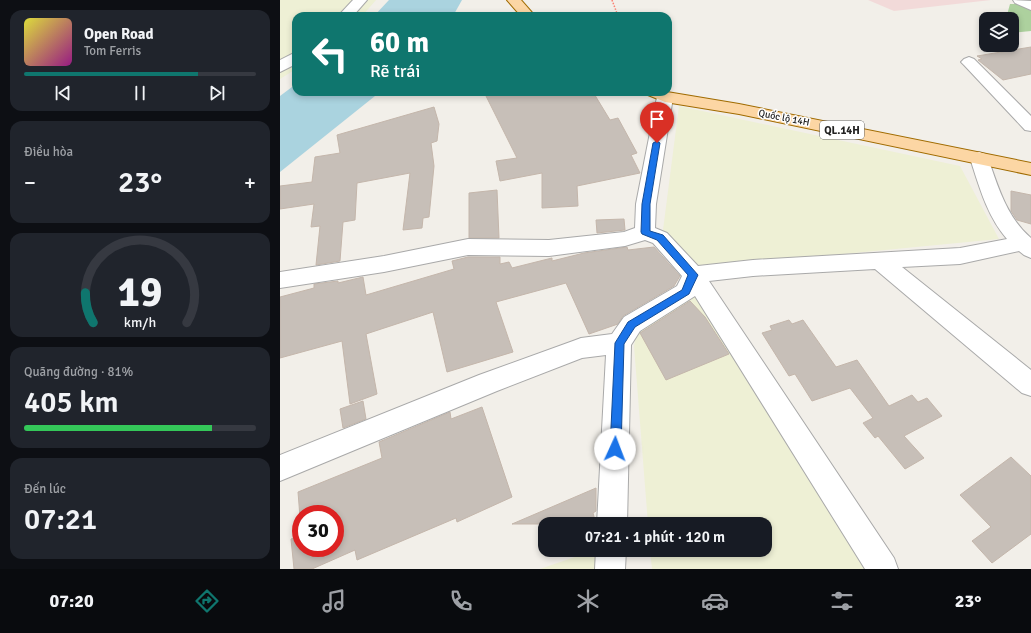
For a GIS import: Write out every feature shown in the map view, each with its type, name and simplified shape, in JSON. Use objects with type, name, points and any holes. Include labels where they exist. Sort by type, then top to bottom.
[{"type":"main road","points":[[514,0],[524,12]]},
{"type":"main road","name":"Quốc lộ 14H","points":[[665,96],[739,109],[1031,170]]},
{"type":"street","points":[[350,12],[360,0]]},
{"type":"street","points":[[1020,0],[1031,6]]},
{"type":"street","points":[[280,67],[292,60]]},
{"type":"street","points":[[969,62],[1031,126]]},
{"type":"street","points":[[645,232],[646,204],[659,96]]},
{"type":"street","points":[[693,275],[753,268],[960,256],[1026,246],[995,206],[979,158]]},
{"type":"street","points":[[280,280],[384,264],[468,248],[548,248],[626,239],[645,232],[660,238],[693,275],[883,569]]},
{"type":"street","points":[[880,261],[1031,385]]},
{"type":"street","points":[[612,517],[620,343],[632,324],[686,292],[693,275]]},
{"type":"street","points":[[280,468],[488,383],[581,348],[620,343]]},
{"type":"street","points":[[610,569],[611,557]]},
{"type":"path","points":[[612,0],[616,12]]},
{"type":"shaded area","points":[[868,0],[991,0],[894,11]]},
{"type":"green space","points":[[280,0],[376,0],[366,12],[292,12],[292,72],[280,79]]},
{"type":"green space","points":[[1010,4],[1026,4],[1031,7],[1031,31],[1019,32],[1019,12],[1008,12]]},
{"type":"green space","points":[[679,106],[960,166],[999,239],[699,268],[663,230]]},
{"type":"green space","points":[[702,291],[869,569],[652,569],[651,557],[772,557],[772,517],[647,517],[634,346],[638,326]]},
{"type":"green space","points":[[575,557],[605,557],[604,569],[540,569]]},
{"type":"water","points":[[389,0],[462,0],[455,12],[378,12]]},
{"type":"water","points":[[292,87],[292,96],[375,96],[280,172],[280,96]]},
{"type":"building","points":[[1031,47],[1031,74],[1003,80],[978,60],[982,59],[977,56],[1001,52],[1019,52],[1019,49]]},
{"type":"building","points":[[486,96],[595,96],[610,120],[618,118],[637,153],[631,155],[640,173],[577,186],[578,206],[542,208],[542,173],[500,181],[496,161],[517,158]]},
{"type":"building","points":[[434,107],[439,124],[437,141],[431,143],[434,166],[429,217],[423,218],[422,228],[403,230],[410,173],[357,183],[355,220],[343,222],[340,261],[316,265],[320,226],[311,227],[314,204],[280,209],[280,186],[312,182],[315,157],[340,153],[337,135]]},
{"type":"building","points":[[497,190],[499,238],[469,238],[469,193]]},
{"type":"building","points":[[1011,191],[1031,195],[1031,224],[1017,220],[1011,211]]},
{"type":"building","points":[[624,219],[625,230],[597,233],[596,220]]},
{"type":"building","points":[[627,247],[628,250],[654,247],[680,276],[674,286],[623,316],[618,324],[589,334],[566,283],[496,302],[513,352],[447,372],[433,312],[366,334],[377,394],[350,404],[342,341],[280,358],[280,297],[314,288],[314,284],[338,281],[338,283],[363,277],[366,295],[454,269],[452,261],[468,257],[500,257],[500,264],[509,262],[512,268],[552,258],[552,261],[584,253]]},
{"type":"building","points":[[690,301],[705,317],[729,354],[666,380],[640,333]]},
{"type":"building","points":[[789,320],[792,324],[803,320],[836,367],[857,360],[889,406],[912,395],[918,402],[927,398],[942,416],[904,436],[924,458],[905,469],[878,436],[875,438],[863,423],[873,418],[850,388],[812,401],[795,374],[789,376],[762,333],[772,330],[770,326]]},
{"type":"building","points":[[363,401],[366,419],[343,428],[340,409]]},
{"type":"building","points":[[482,407],[512,497],[457,522],[456,518],[357,560],[355,550],[344,555],[344,505],[299,505],[298,492],[382,458],[379,442],[450,412],[451,419]]},
{"type":"building","points":[[1011,457],[1031,476],[1031,534],[992,563],[972,541],[991,527],[960,495]]},
{"type":"building","points":[[596,488],[596,511],[593,513],[594,517],[538,517],[538,524],[512,524]]},
{"type":"building","points":[[293,557],[339,557],[312,569],[294,569]]},
{"type":"route","points":[[615,449],[620,343],[632,324],[686,292],[693,275],[660,238],[645,232],[646,204],[657,143]]}]
